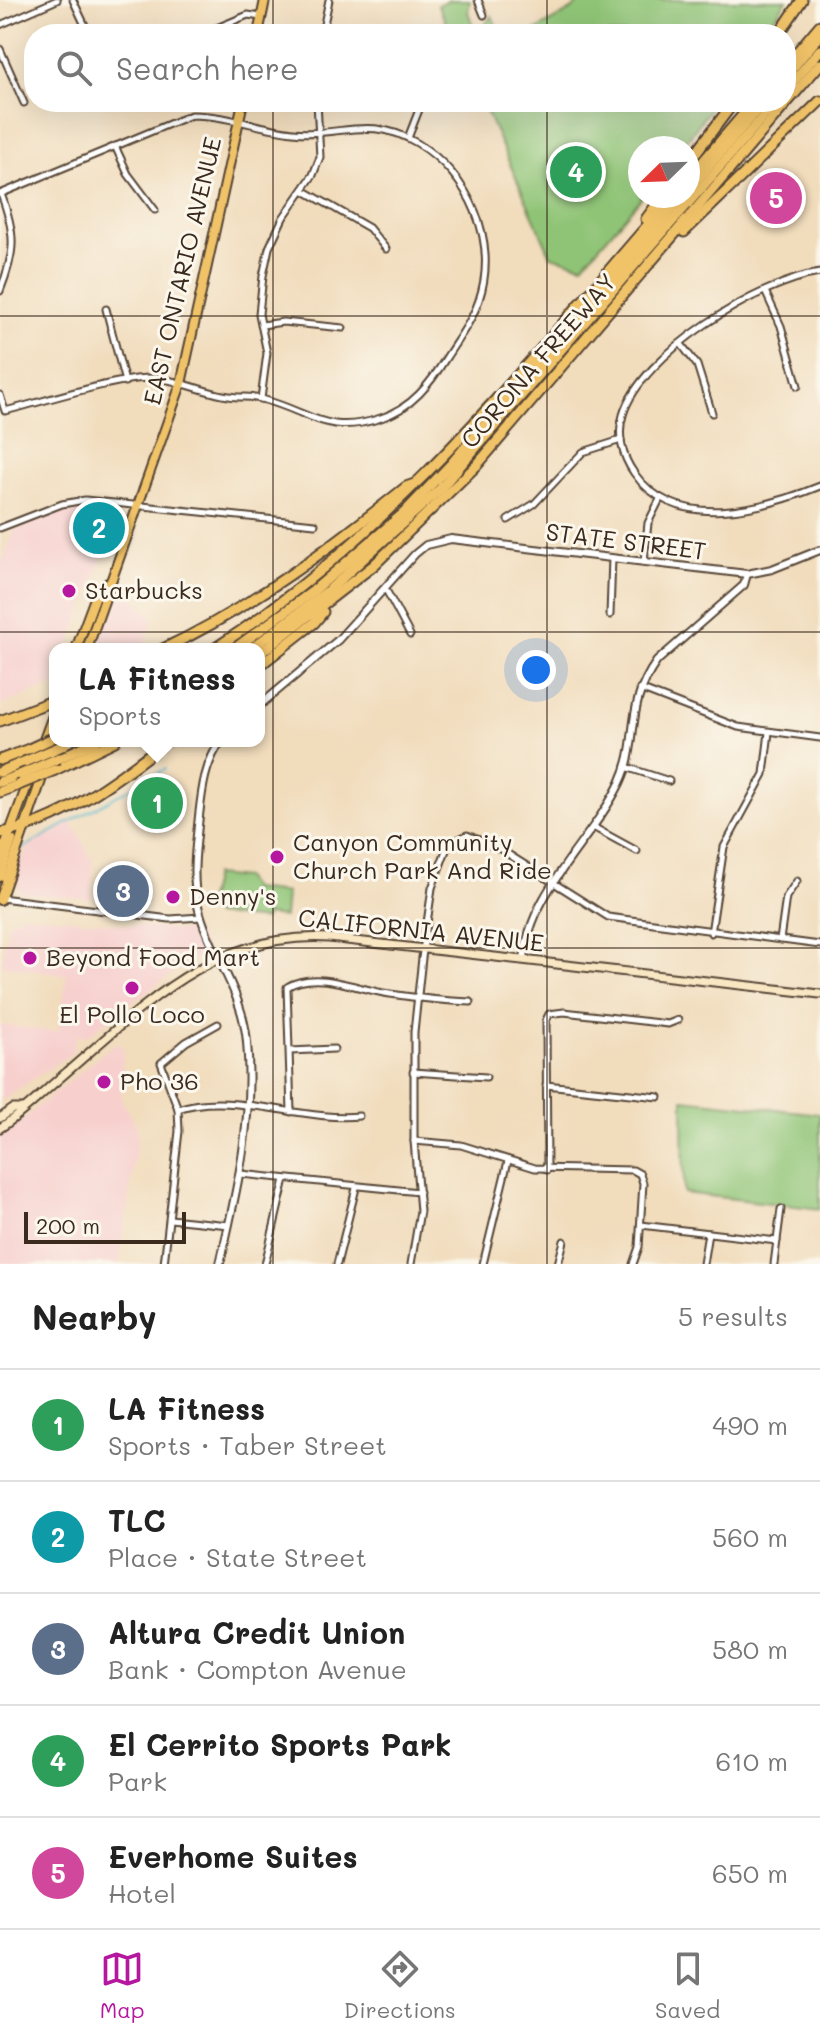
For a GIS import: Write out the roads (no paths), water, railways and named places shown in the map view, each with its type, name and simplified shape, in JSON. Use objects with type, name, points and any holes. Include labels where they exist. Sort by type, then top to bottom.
[{"type":"highway","points":[[786,24],[802,0]]},
{"type":"highway","points":[[796,53],[820,25]]},
{"type":"highway","points":[[796,66],[819,42]]},
{"type":"highway","points":[[796,75],[819,42]]},
{"type":"highway","name":"CORONA FREEWAY","points":[[796,92],[820,64]]},
{"type":"highway","points":[[796,90],[808,78]]},
{"type":"highway","points":[[620,298],[820,101]]},
{"type":"highway","points":[[700,147],[726,112]]},
{"type":"highway","points":[[700,165],[745,112]]},
{"type":"highway","points":[[700,176],[755,112]]},
{"type":"highway","points":[[259,643],[329,590],[440,489],[768,112]]},
{"type":"highway","points":[[722,166],[774,112]]},
{"type":"highway","name":"CORONA FREEWAY","points":[[265,650],[331,602],[396,546],[477,465],[779,112]]},
{"type":"highway","points":[[601,279],[654,208]]},
{"type":"highway","name":"CORONA FREEWAY","points":[[222,643],[328,567],[420,482],[663,208]]},
{"type":"highway","points":[[242,643],[312,592],[403,514],[451,464],[673,208]]},
{"type":"highway","points":[[173,643],[264,591],[346,535],[406,487],[420,482]]},
{"type":"highway","points":[[265,661],[314,623],[331,602]]},
{"type":"highway","points":[[0,721],[49,702]]},
{"type":"highway","points":[[0,760],[49,744]]},
{"type":"highway","points":[[0,772],[51,747]]},
{"type":"highway","points":[[0,782],[83,747]]},
{"type":"highway","points":[[0,792],[103,747]]},
{"type":"highway","points":[[5,832],[24,829],[86,797],[158,747]]},
{"type":"main road","points":[[260,24],[265,0]]},
{"type":"main road","name":"EAST ONTARIO AVENUE","points":[[90,643],[110,591],[108,583],[181,384],[240,112]]},
{"type":"main road","name":"EAST ONTARIO AVENUE","points":[[78,643],[98,590],[108,583]]},
{"type":"main road","points":[[89,614],[94,620],[89,643]]},
{"type":"main road","points":[[1,852],[5,832],[49,725]]},
{"type":"main road","points":[[0,898],[24,829],[59,747]]},
{"type":"main road","points":[[0,877],[12,841],[5,832]]},
{"type":"main road","name":"CALIFORNIA AVENUE","points":[[0,1128],[170,987],[220,956],[259,942],[297,936],[820,994]]},
{"type":"main road","name":"CALIFORNIA AVENUE","points":[[0,1118],[13,1109],[24,1109]]},
{"type":"street","points":[[0,25],[57,0]]},
{"type":"street","points":[[73,0],[84,24]]},
{"type":"street","points":[[324,24],[329,0]]},
{"type":"street","points":[[478,0],[484,15]]},
{"type":"street","points":[[226,24],[248,15],[261,17]]},
{"type":"street","points":[[0,49],[24,103]]},
{"type":"street","points":[[261,399],[267,353],[259,301],[269,248],[320,157],[318,112]]},
{"type":"street","points":[[408,138],[418,112]]},
{"type":"street","points":[[0,291],[11,263],[14,240],[0,194],[191,115],[215,115],[295,133],[355,126],[408,138],[434,155],[462,183],[479,220],[485,260],[484,279],[468,323],[431,382],[402,409],[383,417],[342,425],[325,423],[261,399],[230,396],[154,378],[5,411],[0,395]]},
{"type":"street","points":[[115,146],[128,174],[155,210]]},
{"type":"street","points":[[303,190],[369,228],[386,249]]},
{"type":"street","points":[[820,273],[800,275],[725,311],[656,364],[631,396],[623,415],[621,440],[630,467],[660,499],[681,506],[733,510],[781,502],[820,486]]},
{"type":"street","points":[[765,291],[781,326],[798,386]]},
{"type":"street","points":[[106,309],[125,382]]},
{"type":"street","points":[[262,325],[283,322],[343,328]]},
{"type":"street","points":[[681,344],[697,365],[712,413]]},
{"type":"street","points":[[508,520],[534,504],[583,452],[621,440]]},
{"type":"street","points":[[644,562],[648,523],[660,499]]},
{"type":"street","points":[[0,528],[62,504],[85,500],[315,524]]},
{"type":"street","name":"STATE STREET","points":[[385,588],[426,545],[451,539],[747,574],[787,565],[820,550]]},
{"type":"street","points":[[610,615],[612,558]]},
{"type":"street","points":[[524,960],[528,931],[626,767],[640,689],[657,661],[744,585],[747,574]]},
{"type":"street","points":[[265,701],[338,640],[385,588],[410,635]]},
{"type":"street","points":[[640,689],[738,727],[820,738]]},
{"type":"street","points":[[711,933],[724,847],[764,774],[769,732]]},
{"type":"street","points":[[218,747],[209,763],[202,790],[193,877],[201,917],[235,989],[247,1038],[248,1107],[241,1174],[220,1264]]},
{"type":"street","points":[[626,767],[669,781]]},
{"type":"street","points":[[592,826],[637,851]]},
{"type":"street","points":[[411,1264],[418,1233],[419,1192],[414,1141],[413,1072],[417,997],[432,888],[448,845],[454,838],[467,835],[500,849],[608,917],[820,945]]},
{"type":"street","points":[[780,940],[786,897],[797,881]]},
{"type":"street","points":[[0,898],[170,919],[201,917]]},
{"type":"street","points":[[291,1112],[287,987],[305,981],[337,982],[417,997],[471,1002]]},
{"type":"street","points":[[547,1170],[546,1020],[549,1014],[564,1012],[668,1024],[678,1020]]},
{"type":"street","points":[[164,1264],[179,1131],[178,1109],[161,1063],[186,1042],[218,1024]]},
{"type":"street","points":[[290,1051],[334,1049]]},
{"type":"street","points":[[413,1072],[486,1077]]},
{"type":"street","points":[[546,1085],[659,1097]]},
{"type":"street","points":[[178,1109],[201,1104],[336,1118],[359,1116]]},
{"type":"street","points":[[414,1141],[461,1145],[547,1170],[596,1167],[640,1174],[641,1225],[633,1264]]},
{"type":"street","points":[[483,1264],[508,1161]]},
{"type":"street","points":[[241,1174],[419,1192]]},
{"type":"street","points":[[265,1264],[285,1179]]},
{"type":"street","points":[[337,1264],[356,1188]]},
{"type":"street","points":[[774,1264],[781,1209]]},
{"type":"street","points":[[170,1219],[229,1225]]},
{"type":"street","points":[[641,1225],[777,1241]]},
{"type":"street","points":[[703,1264],[708,1233]]},
{"type":"street","points":[[558,1264],[564,1241]]},
{"type":"waterway","points":[[23,848],[165,769]]},
{"type":"place","name":"El Cerrito Sports Park","points":[[576,172]]},
{"type":"place","name":"Everhome Suites","points":[[776,198]]},
{"type":"place","name":"TLC","points":[[99,528]]},
{"type":"place","name":"Starbucks","points":[[69,591]]},
{"type":"place","name":"LA Fitness","points":[[157,803]]},
{"type":"place","name":"Canyon Community Church Park And Ride","points":[[277,857]]},
{"type":"place","name":"Altura Credit Union","points":[[123,891]]},
{"type":"place","name":"Denny's","points":[[173,897]]},
{"type":"place","name":"Beyond Food Mart","points":[[30,958]]},
{"type":"place","name":"El Pollo Loco","points":[[132,988]]},
{"type":"place","name":"Pho 36","points":[[104,1082]]}]
